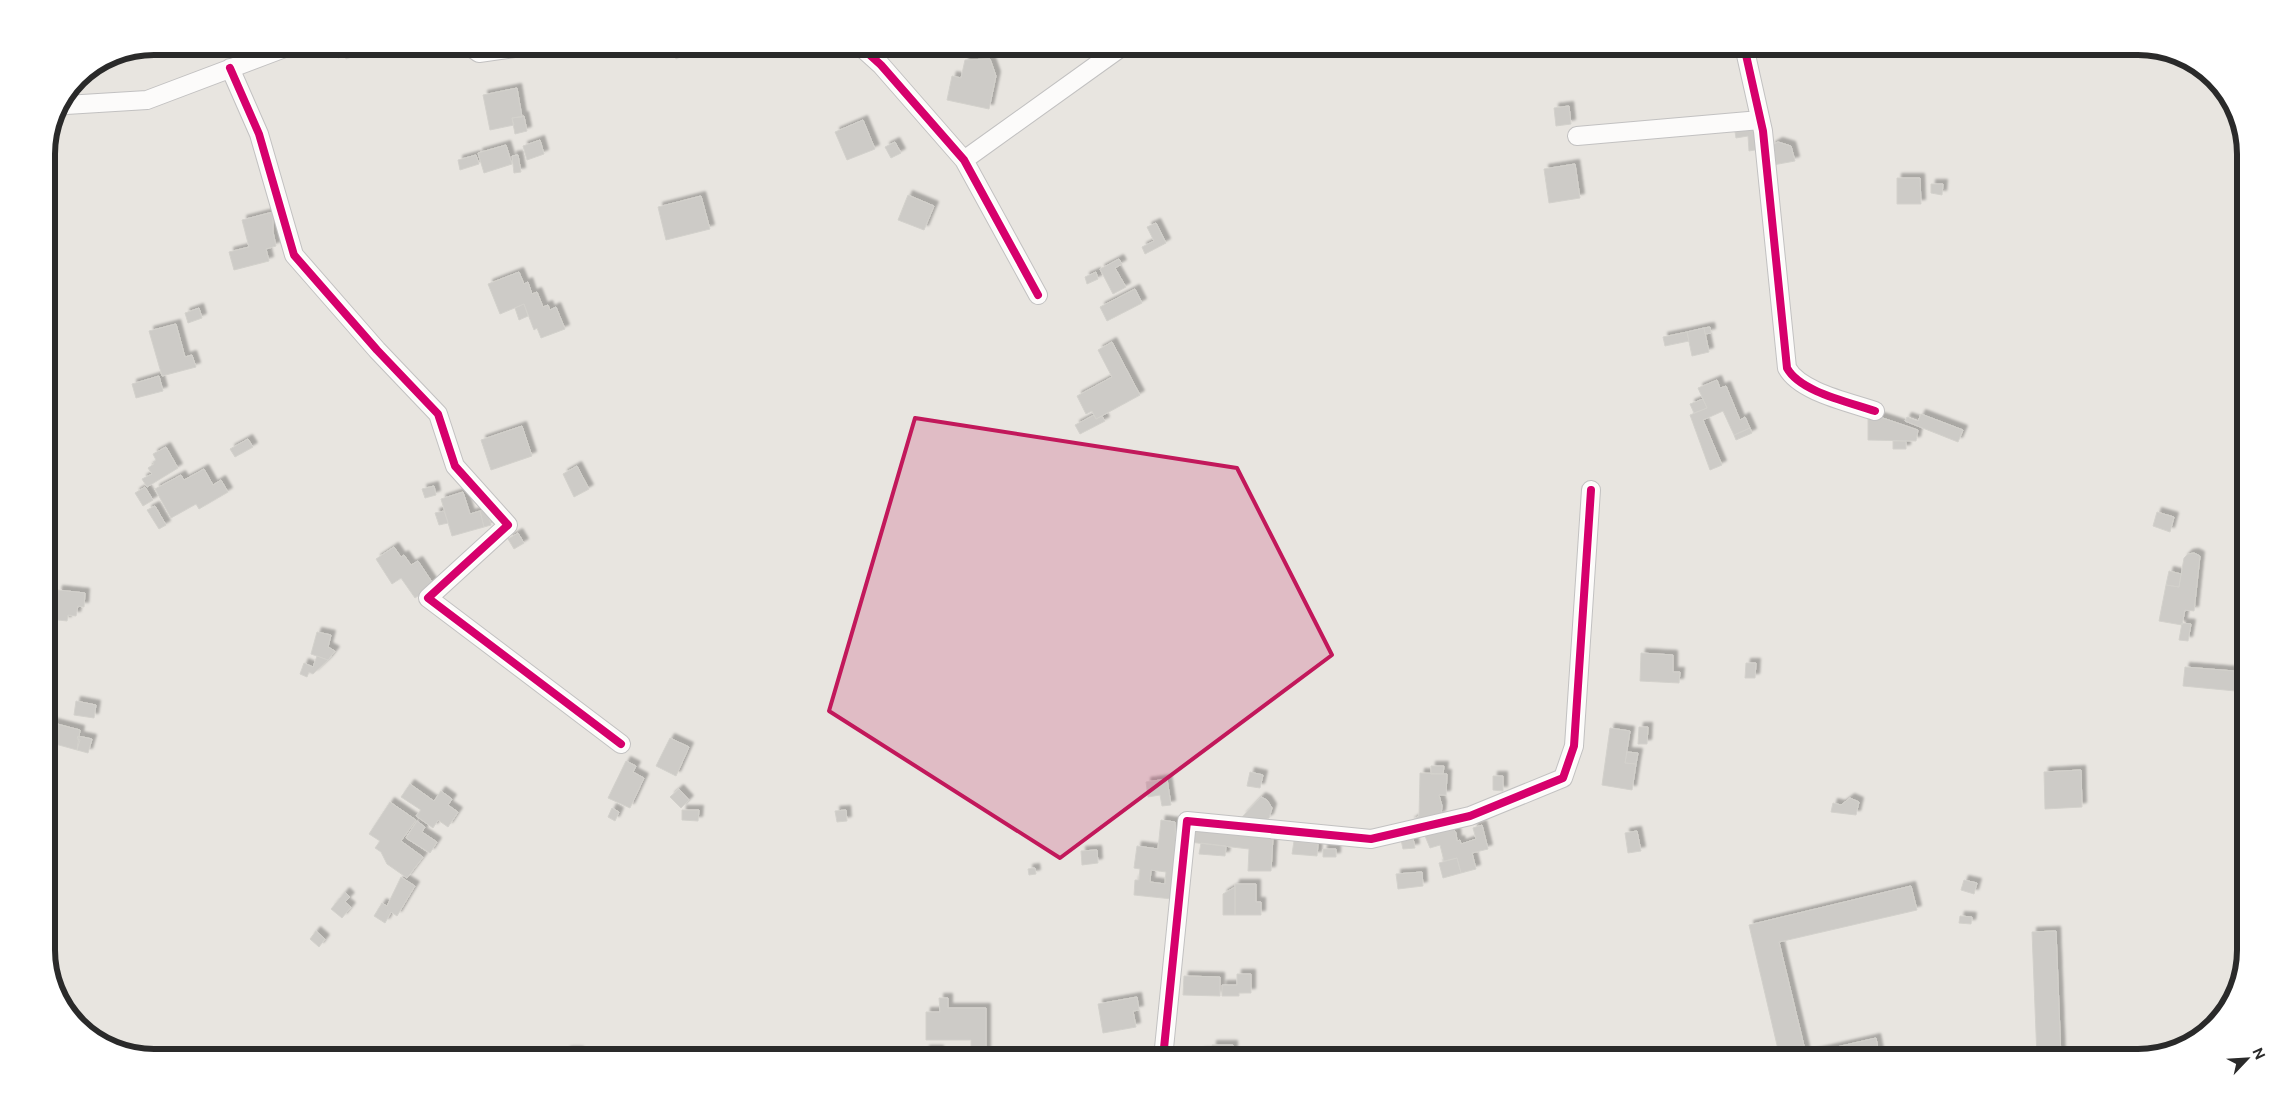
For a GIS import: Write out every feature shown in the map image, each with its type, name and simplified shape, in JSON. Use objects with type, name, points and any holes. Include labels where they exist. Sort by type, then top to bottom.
[{"type":"street","points":[[69,104],[147,100],[265,55]]},
{"type":"street","points":[[870,55],[881,65],[964,160],[1038,296]]},
{"type":"street","points":[[964,160],[1110,55]]},
{"type":"street","points":[[1746,55],[1760,120],[1787,368],[1792,376],[1814,389],[1875,411]]},
{"type":"street","points":[[230,68],[259,134],[294,255],[377,350],[438,414],[455,466],[508,525],[428,598],[621,744]]},
{"type":"street","points":[[1577,136],[1760,120]]},
{"type":"street","points":[[1164,1049],[1187,821],[1371,839],[1470,816],[1563,778],[1574,746],[1592,490]]},
{"type":"highlighted area","points":[[915,418],[1237,468],[1332,655],[1060,858],[829,711]]},
{"type":"building","points":[[345,55],[357,55],[346,59]]},
{"type":"building","points":[[674,55],[685,55],[676,59]]},
{"type":"building","points":[[990,59],[996,76],[989,109],[947,100],[952,76],[961,78],[965,60]]},
{"type":"building","points":[[517,88],[522,117],[512,118],[514,125],[490,130],[483,95]]},
{"type":"building","points":[[1569,106],[1571,124],[1556,126],[1554,108]]},
{"type":"building","points":[[524,116],[527,131],[515,134],[512,118]]},
{"type":"building","points":[[863,120],[875,149],[847,160],[835,132]]},
{"type":"building","points":[[1734,126],[1758,127],[1761,149],[1749,151],[1748,136],[1736,138]]},
{"type":"building","points":[[540,140],[544,154],[527,160],[523,146]]},
{"type":"building","points":[[895,142],[901,153],[891,158],[885,147]]},
{"type":"building","points":[[1778,142],[1791,146],[1795,161],[1773,165],[1771,146]]},
{"type":"building","points":[[506,145],[512,164],[484,173],[478,153]]},
{"type":"building","points":[[476,155],[479,164],[460,170],[458,160]]},
{"type":"building","points":[[518,155],[521,172],[514,173],[512,156]]},
{"type":"building","points":[[1575,164],[1580,198],[1549,203],[1544,169]]},
{"type":"building","points":[[1897,178],[1920,178],[1921,204],[1897,204]]},
{"type":"building","points":[[1931,184],[1943,184],[1942,195],[1931,193]]},
{"type":"building","points":[[908,195],[934,206],[924,230],[898,220]]},
{"type":"building","points":[[701,196],[710,229],[666,240],[658,207]]},
{"type":"building","points":[[273,212],[273,232],[276,246],[266,249],[269,261],[234,270],[229,252],[249,247],[242,220]]},
{"type":"building","points":[[1156,223],[1166,243],[1145,254],[1142,247],[1154,241],[1147,227]]},
{"type":"building","points":[[1119,259],[1122,264],[1115,268],[1126,287],[1113,294],[1100,269]]},
{"type":"building","points":[[519,272],[524,284],[528,282],[532,294],[537,292],[543,307],[548,305],[550,310],[556,307],[565,329],[541,338],[537,328],[534,330],[524,304],[500,314],[488,284]]},
{"type":"building","points":[[1096,272],[1098,279],[1087,284],[1085,277]]},
{"type":"building","points":[[1135,289],[1142,303],[1107,321],[1100,307]]},
{"type":"building","points":[[524,304],[528,316],[519,320],[515,308]]},
{"type":"building","points":[[199,308],[202,318],[188,323],[185,313]]},
{"type":"building","points":[[176,324],[185,357],[192,355],[196,367],[162,376],[149,331]]},
{"type":"building","points":[[1710,327],[1711,333],[1705,334],[1704,328]]},
{"type":"building","points":[[1704,328],[1709,352],[1692,356],[1687,332]]},
{"type":"building","points":[[1687,332],[1689,341],[1665,346],[1663,337]]},
{"type":"building","points":[[1112,342],[1140,395],[1096,419],[1092,411],[1086,414],[1077,396],[1112,377],[1098,350]]},
{"type":"building","points":[[159,376],[163,391],[136,398],[132,384]]},
{"type":"building","points":[[1717,380],[1720,388],[1726,386],[1740,420],[1745,417],[1750,428],[1734,435],[1723,411],[1703,420],[1722,465],[1710,470],[1690,415],[1707,408],[1698,388]]},
{"type":"building","points":[[1703,399],[1707,408],[1694,413],[1690,404]]},
{"type":"building","points":[[1868,413],[1918,430],[1916,441],[1868,440]]},
{"type":"building","points":[[1921,414],[1963,430],[1958,442],[1905,421],[1907,417],[1918,421]]},
{"type":"building","points":[[1094,415],[1096,419],[1102,416],[1105,421],[1080,434],[1075,425]]},
{"type":"building","points":[[522,426],[532,456],[491,470],[481,440]]},
{"type":"building","points":[[1750,428],[1752,433],[1736,440],[1734,435]]},
{"type":"building","points":[[248,439],[253,447],[235,457],[230,449]]},
{"type":"building","points":[[1893,441],[1906,441],[1906,449],[1893,449]]},
{"type":"building","points":[[166,447],[178,468],[147,487],[142,479],[152,474],[148,468],[156,460],[153,454]]},
{"type":"building","points":[[577,466],[589,489],[574,497],[563,474]]},
{"type":"building","points":[[204,469],[213,485],[221,480],[228,492],[199,509],[196,504],[171,518],[155,489],[181,475],[184,480]]},
{"type":"building","points":[[434,486],[436,495],[425,498],[422,489]]},
{"type":"building","points":[[145,487],[153,500],[143,506],[135,493]]},
{"type":"building","points":[[463,492],[470,514],[480,511],[484,527],[452,536],[441,499]]},
{"type":"building","points":[[155,506],[166,525],[159,529],[147,510]]},
{"type":"building","points":[[487,509],[491,525],[484,527],[480,511]]},
{"type":"building","points":[[444,511],[448,523],[439,525],[435,513]]},
{"type":"building","points":[[2157,512],[2174,517],[2170,532],[2153,526]]},
{"type":"building","points":[[518,533],[524,543],[514,549],[508,539]]},
{"type":"building","points":[[394,547],[401,557],[404,555],[411,565],[418,561],[434,585],[415,598],[401,578],[392,584],[376,559]]},
{"type":"building","points":[[2194,553],[2200,556],[2194,611],[2185,610],[2182,625],[2159,621],[2166,585],[2179,587],[2184,558],[2188,554]]},
{"type":"building","points":[[2169,571],[2181,574],[2179,587],[2166,585]]},
{"type":"building","points":[[58,590],[85,593],[84,607],[78,606],[76,616],[68,615],[67,621],[55,620],[55,601],[57,601]]},
{"type":"building","points":[[2182,623],[2191,624],[2188,641],[2179,640]]},
{"type":"building","points":[[317,632],[331,635],[328,647],[335,651],[328,660],[311,654]]},
{"type":"building","points":[[1641,653],[1673,655],[1673,672],[1680,672],[1679,683],[1640,681]]},
{"type":"building","points":[[317,656],[328,660],[313,674],[309,672],[307,677],[300,674],[304,663],[313,667]]},
{"type":"building","points":[[1746,663],[1756,663],[1755,678],[1745,678]]},
{"type":"building","points":[[2185,667],[2237,671],[2237,691],[2183,686]]},
{"type":"building","points":[[76,701],[96,705],[94,718],[74,715]]},
{"type":"building","points":[[57,724],[80,730],[77,750],[55,744]]},
{"type":"building","points":[[1639,727],[1648,727],[1647,744],[1638,744]]},
{"type":"building","points":[[1610,728],[1630,731],[1625,763],[1636,764],[1632,790],[1602,785]]},
{"type":"building","points":[[78,736],[92,739],[88,753],[77,750],[80,740],[77,739]]},
{"type":"building","points":[[670,738],[689,747],[676,776],[656,766]]},
{"type":"building","points":[[1627,752],[1638,753],[1636,764],[1625,763]]},
{"type":"building","points":[[626,761],[636,766],[633,772],[644,778],[630,808],[608,798]]},
{"type":"building","points":[[1431,766],[1444,766],[1443,774],[1431,774]]},
{"type":"building","points":[[2081,770],[2082,807],[2045,809],[2044,772]]},
{"type":"building","points":[[1250,772],[1263,775],[1260,788],[1247,786]]},
{"type":"building","points":[[1420,773],[1447,774],[1446,795],[1439,795],[1442,806],[1441,815],[1410,822],[1419,816]]},
{"type":"building","points":[[1493,776],[1503,776],[1503,791],[1493,790]]},
{"type":"building","points":[[1167,779],[1171,805],[1162,806],[1160,795],[1148,797],[1146,782]]},
{"type":"building","points":[[410,784],[434,801],[441,791],[452,799],[448,805],[458,812],[448,827],[438,820],[433,828],[416,816],[421,810],[401,797]]},
{"type":"building","points":[[679,789],[689,800],[681,808],[670,797]]},
{"type":"building","points":[[1261,797],[1267,800],[1272,808],[1269,818],[1265,820],[1242,817]]},
{"type":"building","points":[[1850,798],[1859,802],[1856,815],[1831,812],[1833,803],[1841,805]]},
{"type":"building","points":[[390,802],[416,820],[401,841],[423,857],[407,878],[387,864],[381,852],[375,848],[380,841],[369,834]]},
{"type":"building","points":[[612,808],[619,812],[615,821],[608,817]]},
{"type":"building","points":[[682,810],[699,810],[698,821],[682,820]]},
{"type":"building","points":[[846,810],[847,821],[837,822],[835,811]]},
{"type":"building","points":[[1161,820],[1175,822],[1177,878],[1172,899],[1134,895],[1135,880],[1139,880],[1140,869],[1134,868],[1137,846],[1158,849]],"holes":[[[1151,870],[1166,872],[1165,884],[1150,882]]]},
{"type":"building","points":[[417,821],[425,827],[422,832],[437,842],[430,853],[406,838]]},
{"type":"building","points":[[1482,825],[1488,849],[1472,853],[1476,869],[1461,873],[1457,858],[1444,861],[1440,845],[1430,848],[1424,833],[1452,827],[1456,833],[1457,841],[1460,840],[1461,844],[1476,839],[1473,828]]},
{"type":"building","points":[[1190,831],[1228,832],[1273,837],[1271,871],[1248,871],[1249,849],[1189,842]]},
{"type":"building","points":[[1637,831],[1641,851],[1628,853],[1625,833]]},
{"type":"building","points":[[1413,838],[1415,848],[1403,849],[1401,840]]},
{"type":"building","points":[[1294,841],[1318,844],[1317,856],[1292,854]]},
{"type":"building","points":[[1201,843],[1226,846],[1225,856],[1199,854]]},
{"type":"building","points":[[1323,849],[1336,849],[1336,857],[1323,857]]},
{"type":"building","points":[[1097,850],[1098,863],[1082,865],[1081,851]]},
{"type":"building","points":[[1457,858],[1461,873],[1443,878],[1439,863]]},
{"type":"building","points":[[1035,868],[1036,874],[1029,875],[1028,869]]},
{"type":"building","points":[[1422,872],[1423,886],[1398,889],[1396,874]]},
{"type":"building","points":[[401,877],[415,886],[397,916],[391,912],[385,923],[374,916],[382,903],[387,906]]},
{"type":"building","points":[[1964,880],[1977,883],[1974,894],[1961,890]]},
{"type":"building","points":[[1235,884],[1256,884],[1256,902],[1261,902],[1261,915],[1235,915]]},
{"type":"building","points":[[1911,886],[1917,910],[1779,942],[1805,1049],[1778,1049],[1749,925]]},
{"type":"building","points":[[1235,887],[1235,915],[1223,915],[1223,894]]},
{"type":"building","points":[[345,892],[350,897],[345,902],[351,907],[342,918],[331,909]]},
{"type":"building","points":[[1960,916],[1972,917],[1971,924],[1959,923]]},
{"type":"building","points":[[316,931],[325,939],[319,947],[310,939]]},
{"type":"building","points":[[2056,931],[2061,1049],[2037,1049],[2032,932]]},
{"type":"building","points":[[1237,974],[1251,974],[1251,993],[1239,993],[1239,996],[1222,996],[1222,985],[1237,985]]},
{"type":"building","points":[[1184,976],[1220,977],[1220,996],[1183,995]]},
{"type":"building","points":[[1137,997],[1139,1010],[1133,1011],[1136,1027],[1103,1033],[1098,1004]]},
{"type":"building","points":[[939,998],[948,998],[948,1008],[986,1008],[986,1049],[971,1049],[971,1040],[926,1040],[926,1012],[940,1012]]},
{"type":"building","points":[[1876,1038],[1878,1049],[1828,1049]]},
{"type":"building","points":[[1212,1045],[1233,1045],[1233,1049],[1212,1049]]},
{"type":"cycle path","points":[[870,55],[881,65],[964,160],[1038,295]]},
{"type":"cycle path","points":[[1746,55],[1763,131],[1787,368],[1793,376],[1814,390],[1875,411]]},
{"type":"cycle path","points":[[230,68],[259,134],[294,255],[377,350],[438,414],[455,466],[508,525],[428,598],[621,744]]},
{"type":"cycle path","points":[[1164,1049],[1187,821],[1371,839],[1470,816],[1563,778],[1574,746],[1591,490]]}]
